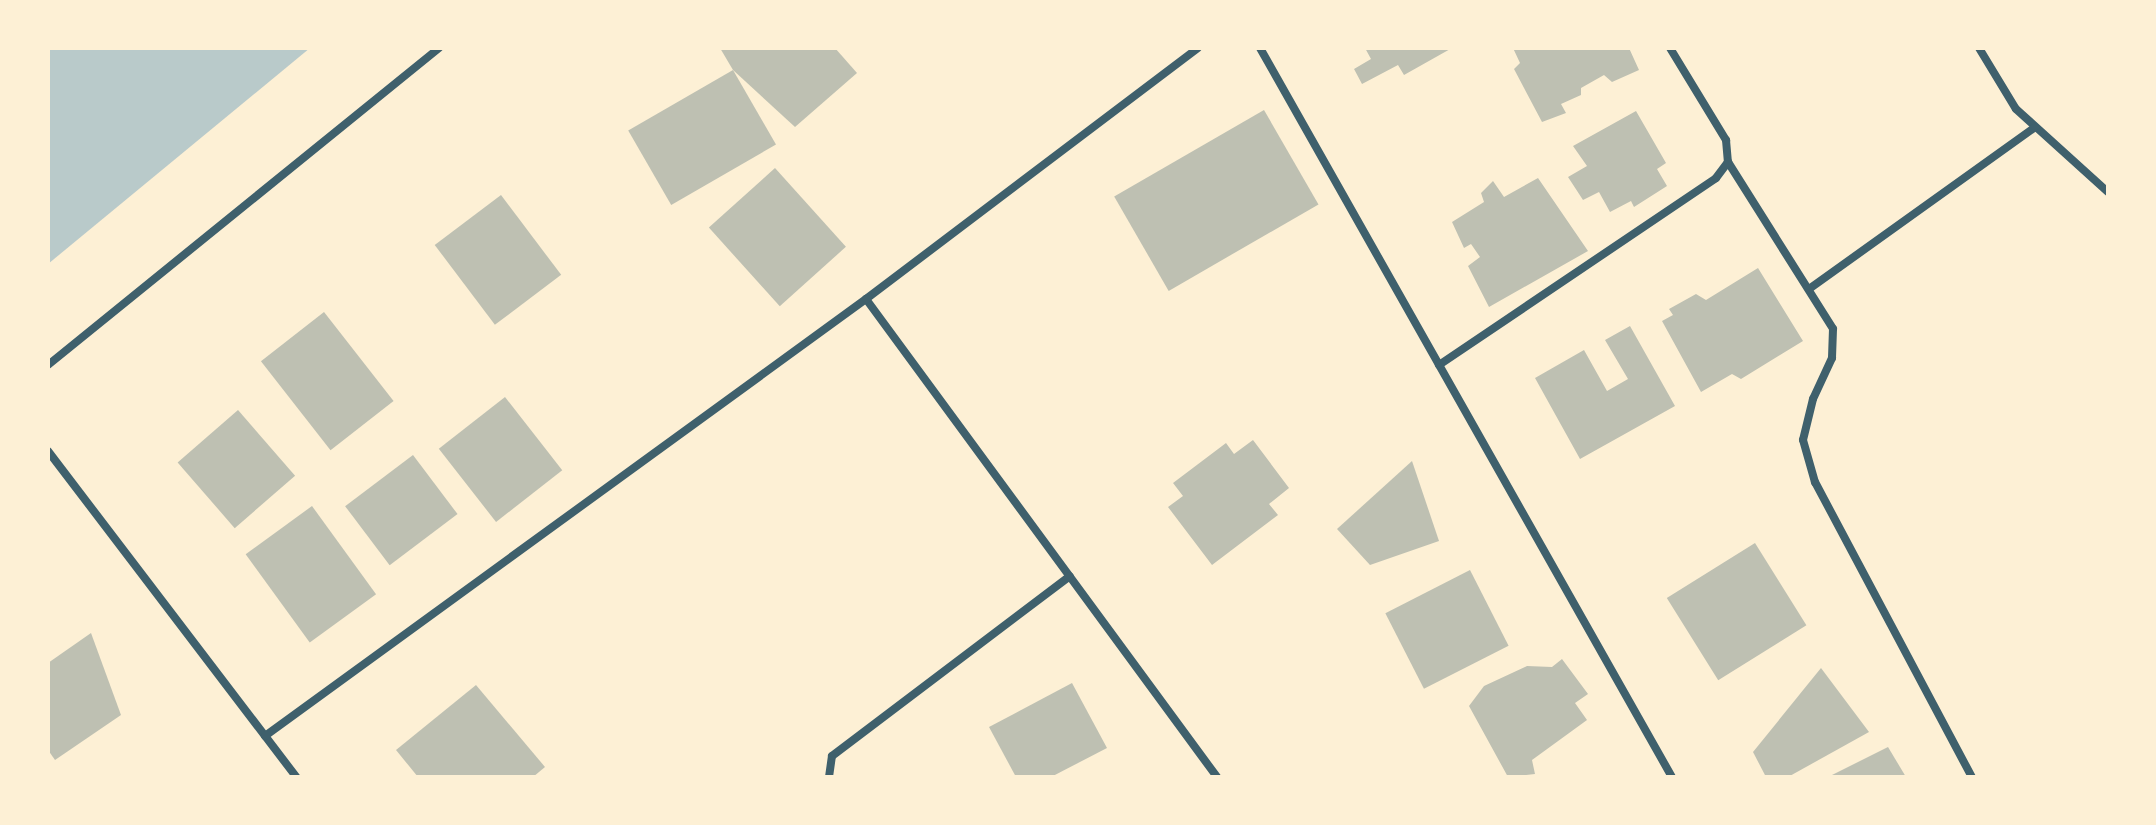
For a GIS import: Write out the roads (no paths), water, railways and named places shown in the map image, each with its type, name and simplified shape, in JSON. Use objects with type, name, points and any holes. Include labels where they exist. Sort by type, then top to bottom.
[{"type":"street","points":[[48,365],[439,48]]},
{"type":"street","points":[[265,736],[866,299],[1198,48]]},
{"type":"street","points":[[1260,48],[1672,777]]},
{"type":"street","points":[[1670,48],[1726,140],[1728,162],[1833,329],[1832,358],[1813,399],[1803,440],[1815,482],[1972,777]]},
{"type":"street","points":[[1979,48],[2016,109],[2108,192]]},
{"type":"street","points":[[1809,289],[2035,127]]},
{"type":"street","points":[[1439,365],[1716,178],[1728,162]]},
{"type":"street","points":[[866,299],[1217,777]]},
{"type":"street","points":[[48,451],[296,777]]},
{"type":"street","points":[[829,777],[832,756],[1070,576]]}]
